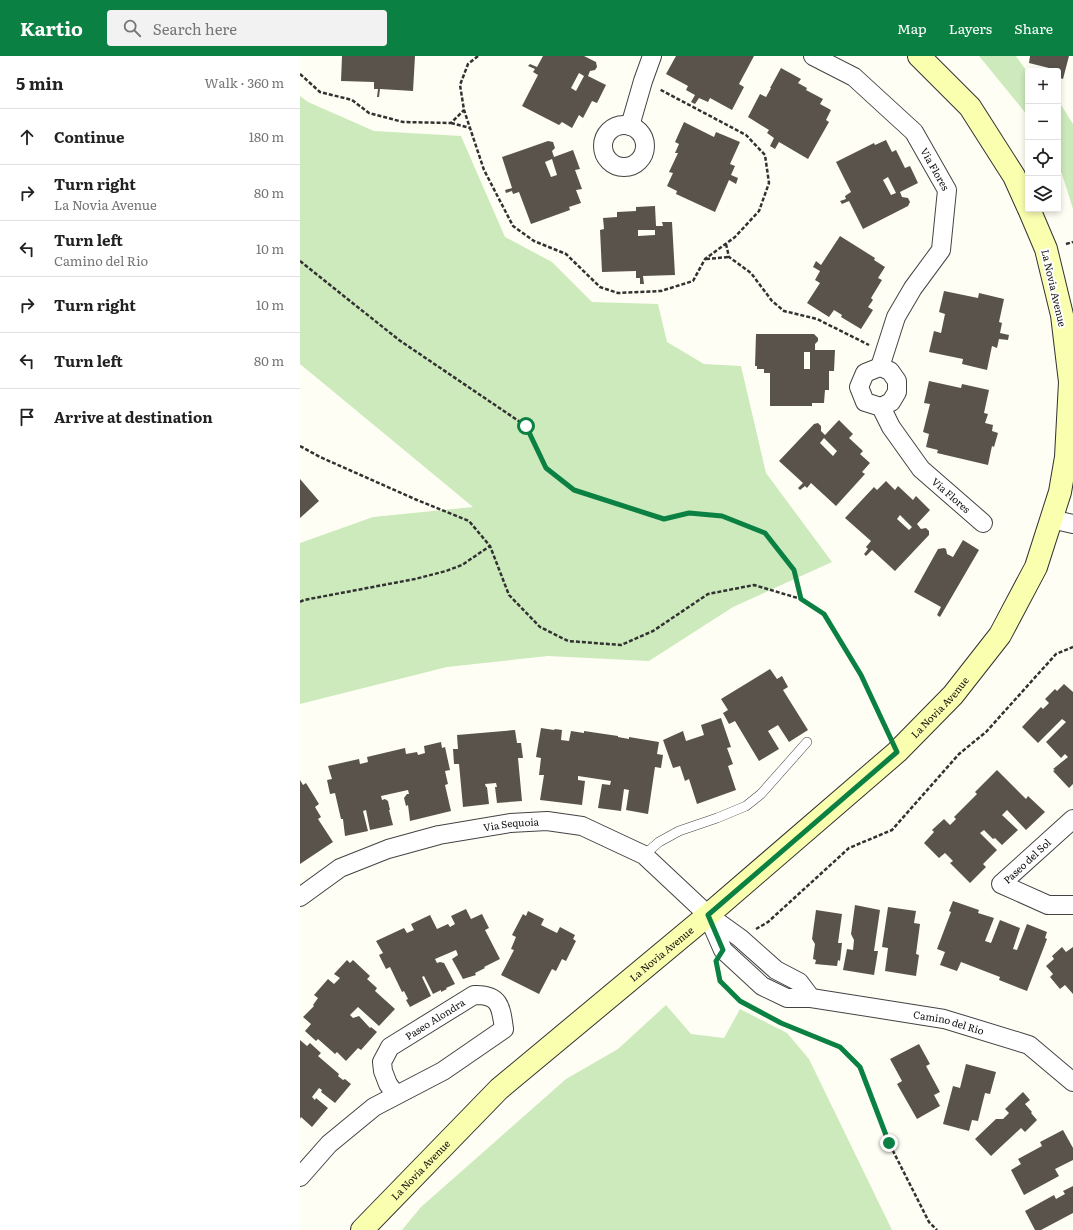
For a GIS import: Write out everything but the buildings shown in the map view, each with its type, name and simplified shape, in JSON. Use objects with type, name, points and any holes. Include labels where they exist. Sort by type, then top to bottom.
[{"type":"main road","name":"La Novia Avenue","points":[[918,56],[970,107],[1014,176],[1025,201]]},
{"type":"main road","name":"La Novia Avenue","points":[[362,1230],[499,1089],[708,915],[897,752],[953,695],[1000,635],[1036,567],[1051,519],[1066,494],[1066,457],[1070,382],[1062,315],[1046,249],[1030,212]]},
{"type":"street","points":[[630,126],[652,56]]},
{"type":"street","name":"Via Flores","points":[[813,56],[854,78],[914,132],[947,190],[941,250],[913,288],[896,317],[882,360]]},
{"type":"street","points":[[882,360],[897,381],[897,392],[891,402],[881,406],[865,402],[859,387],[865,373],[882,360]]},
{"type":"street","name":"Via Flores","points":[[881,406],[891,426],[920,469],[983,523]]},
{"type":"street","points":[[1051,519],[1073,524]]},
{"type":"street","name":"Paseo del Sol","points":[[1073,819],[1001,884],[1048,905],[1073,906]]},
{"type":"street","name":"Via Sequoia","points":[[300,897],[340,868],[388,849],[439,835],[510,823],[547,821],[582,826],[644,855],[708,915]]},
{"type":"street","name":"Camino del Rio","points":[[708,915],[740,938],[769,978]]},
{"type":"street","name":"Camino del Rio","points":[[708,915],[723,950],[769,978],[800,982],[811,998],[944,1019],[1029,1045],[1073,1082]]},
{"type":"street","name":"Paseo Alondra","points":[[300,1177],[329,1144],[374,1107],[443,1071],[504,1029],[501,1010],[495,1000],[486,994],[474,995],[390,1047],[382,1062],[383,1071],[388,1084],[396,1095]]},
{"type":"lane","points":[[644,855],[659,842],[679,831],[746,806],[761,794],[807,742]]},
{"type":"path","points":[[478,56],[468,64],[460,85],[464,110],[484,170],[513,226],[534,241],[566,254],[600,287],[618,293],[661,291],[693,281],[706,259],[735,237],[759,210],[769,183],[765,154],[746,135],[643,81]]},
{"type":"path","points":[[300,74],[320,92],[352,100],[368,112],[403,122],[451,123],[470,128]]},
{"type":"path","points":[[451,123],[464,110]]},
{"type":"path","points":[[726,244],[729,257],[751,273],[772,301],[784,311],[817,319],[882,360]]},
{"type":"path","points":[[706,259],[729,257]]},
{"type":"path","points":[[300,261],[399,340],[526,426],[546,468],[574,490],[664,519],[689,513],[722,516],[765,533],[794,570],[801,599]]},
{"type":"path","points":[[300,446],[320,457],[403,494],[469,521],[490,546],[509,595],[540,627],[568,642],[621,645],[653,631],[708,594],[739,588],[754,586],[801,599],[824,614],[861,675],[897,752]]},
{"type":"path","points":[[300,602],[415,579],[446,571],[462,565],[490,546]]},
{"type":"path","points":[[740,938],[768,922],[849,848],[892,830],[959,754],[986,732],[1056,654],[1073,648]]},
{"type":"path","points":[[723,950],[716,961],[720,981],[740,1001],[781,1023],[840,1047],[860,1067],[889,1143],[929,1222],[937,1230]]},
{"type":"green space","points":[[979,56],[1016,56],[1025,69],[1025,113]]},
{"type":"green space","points":[[300,96],[308,102],[374,131],[461,136],[505,237],[552,262],[592,302],[658,304],[667,342],[704,364],[741,366],[766,473],[832,562],[733,607],[649,661],[548,656],[447,667],[300,704],[300,543],[373,517],[473,507],[300,364]]},
{"type":"green space","points":[[1061,105],[1073,124],[1073,209],[1062,174]]},
{"type":"green space","points":[[666,1005],[691,1034],[724,1038],[740,1009],[787,1033],[809,1059],[892,1230],[402,1230],[421,1207],[566,1079],[618,1049]]},
{"type":"route","points":[[526,426],[546,468],[574,490],[664,519],[689,513],[722,516],[765,533],[794,570],[801,599],[824,614],[861,675],[897,752],[708,915],[723,950],[716,961],[720,981],[740,1001],[781,1023],[840,1047],[860,1067],[889,1143]]}]
